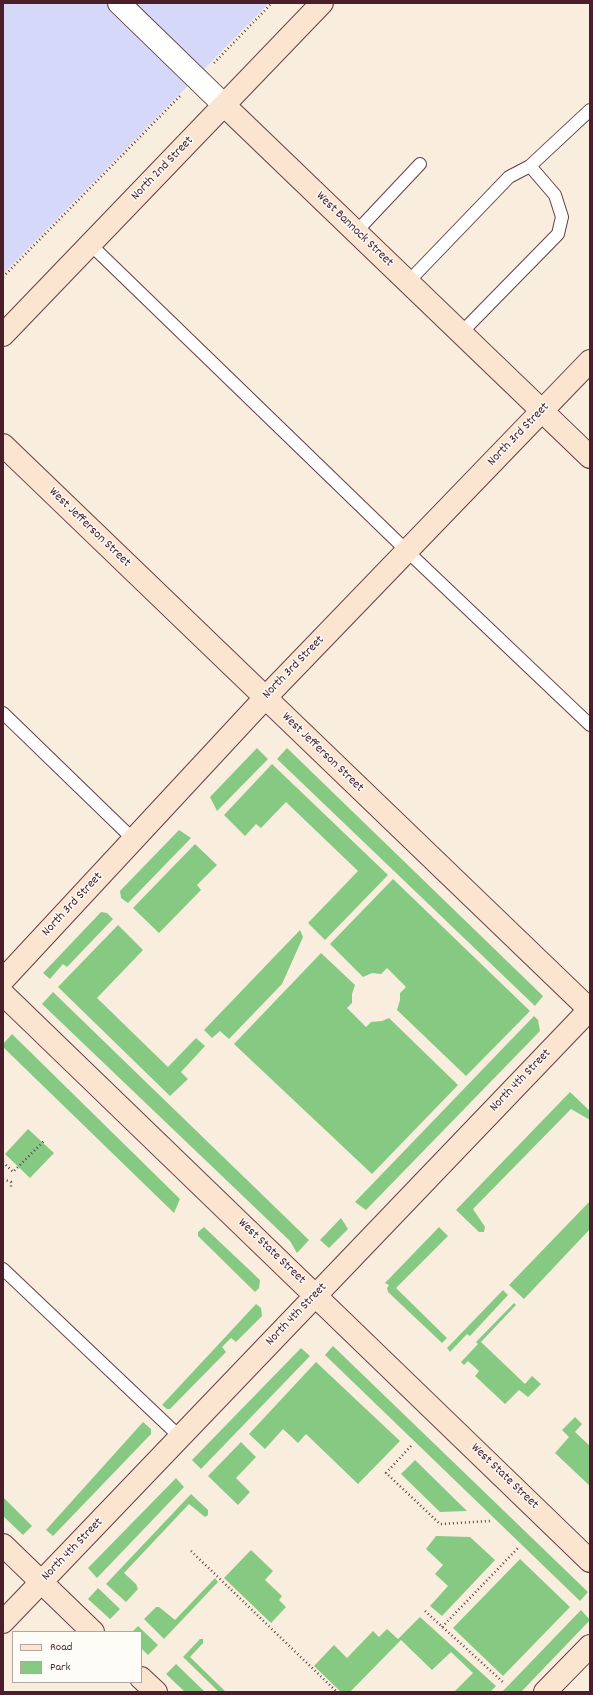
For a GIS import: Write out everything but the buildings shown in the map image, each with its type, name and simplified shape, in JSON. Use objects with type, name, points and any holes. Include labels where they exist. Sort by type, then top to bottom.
[{"type":"street","name":"West Bannock Street","points":[[119,3],[590,457]]},
{"type":"street","name":"North 2nd Street","points":[[3,335],[322,3]]},
{"type":"street","name":"North 3rd Street","points":[[3,980],[265,698],[590,360]]},
{"type":"street","name":"West Jefferson Street","points":[[3,445],[590,1009]]},
{"type":"street","name":"West State Street","points":[[3,994],[590,1561]]},
{"type":"street","name":"North 4th Street","points":[[3,1622],[590,1009]]},
{"type":"street","points":[[3,1545],[92,1631]]},
{"type":"street","points":[[545,1692],[590,1646]]},
{"type":"street","points":[[142,1679],[156,1692]]},
{"type":"lane","points":[[408,282],[509,178],[530,166],[590,110]]},
{"type":"lane","points":[[356,232],[420,164]]},
{"type":"lane","points":[[461,333],[558,234],[562,217],[555,195],[530,166]]},
{"type":"lane","points":[[90,244],[406,551],[590,725]]},
{"type":"lane","points":[[3,713],[134,840]]},
{"type":"lane","points":[[3,1269],[180,1437]]},
{"type":"path","points":[[215,61],[272,3]]},
{"type":"path","points":[[3,277],[181,95]]},
{"type":"path","points":[[3,1162],[13,1172],[44,1141]]},
{"type":"path","points":[[3,1179],[11,1182],[11,1189]]},
{"type":"path","points":[[411,1446],[386,1473],[440,1524],[490,1521]]},
{"type":"path","points":[[442,1627],[518,1548]]},
{"type":"path","points":[[191,1551],[337,1692]]},
{"type":"path","points":[[425,1611],[504,1683]]},
{"type":"shaded area","points":[[3,3],[269,3],[3,274]]},
{"type":"green space","points":[[257,748],[268,759],[217,811],[210,797]]},
{"type":"green space","points":[[287,748],[543,996],[535,1006],[277,759]]},
{"type":"green space","points":[[272,764],[388,875],[325,940],[308,923],[358,871],[286,802],[261,828],[256,824],[245,836],[224,815]]},
{"type":"green space","points":[[179,830],[191,838],[128,903],[121,898],[120,891]]},
{"type":"green space","points":[[195,844],[217,865],[197,885],[201,890],[159,933],[133,908]]},
{"type":"green space","points":[[393,879],[530,1011],[466,1076],[397,1010],[400,1000],[400,993],[406,987],[387,968],[381,974],[372,973],[363,977],[330,944]]},
{"type":"green space","points":[[101,912],[107,913],[113,919],[67,967],[63,964],[50,979],[43,973]]},
{"type":"green space","points":[[118,925],[143,950],[97,998],[168,1067],[196,1038],[205,1046],[181,1072],[188,1079],[170,1096],[58,987]]},
{"type":"green space","points":[[300,930],[303,937],[282,984],[229,1039],[220,1031],[212,1038],[204,1030]]},
{"type":"green space","points":[[321,953],[355,985],[352,994],[352,1003],[347,1008],[366,1027],[371,1022],[382,1021],[389,1018],[458,1085],[372,1174],[234,1044]]},
{"type":"green space","points":[[53,992],[309,1240],[297,1253],[290,1241],[42,1004]]},
{"type":"green space","points":[[534,1016],[538,1020],[540,1031],[366,1210],[355,1202]]},
{"type":"green space","points":[[12,1034],[180,1199],[174,1213],[3,1047],[3,1044]]},
{"type":"green space","points":[[570,1092],[590,1111],[590,1120],[571,1109],[473,1209],[485,1227],[484,1232],[479,1232],[456,1210]]},
{"type":"green space","points":[[28,1129],[54,1153],[30,1178],[5,1154]]},
{"type":"green space","points":[[590,1201],[590,1229],[524,1299],[509,1285]]},
{"type":"green space","points":[[341,1218],[348,1229],[329,1248],[320,1240]]},
{"type":"green space","points":[[204,1227],[260,1280],[259,1288],[255,1292],[198,1236],[198,1232]]},
{"type":"green space","points":[[439,1227],[448,1236],[396,1288],[447,1338],[442,1343],[388,1292],[387,1288],[389,1285],[385,1283]]},
{"type":"green space","points":[[503,1290],[508,1295],[470,1336],[467,1334],[450,1352],[447,1348]]},
{"type":"green space","points":[[514,1303],[516,1305],[481,1342],[525,1384],[532,1376],[541,1384],[528,1397],[519,1390],[505,1404],[475,1376],[479,1371],[468,1361],[464,1365],[461,1362],[478,1344],[476,1342]]},
{"type":"green space","points":[[256,1304],[261,1308],[262,1316],[236,1342],[231,1338],[222,1347],[226,1352],[170,1409],[167,1409],[162,1405]]},
{"type":"green space","points":[[333,1346],[588,1592],[580,1601],[325,1355]]},
{"type":"green space","points":[[301,1348],[310,1356],[201,1469],[192,1460]]},
{"type":"green space","points":[[316,1362],[400,1441],[358,1484],[306,1434],[298,1443],[283,1429],[265,1449],[249,1434]]},
{"type":"green space","points":[[575,1417],[582,1424],[575,1432],[590,1446],[590,1486],[555,1453],[569,1437],[562,1430]]},
{"type":"green space","points":[[143,1422],[151,1429],[151,1434],[53,1536],[46,1530]]},
{"type":"green space","points":[[241,1442],[256,1457],[236,1478],[250,1492],[238,1505],[208,1476]]},
{"type":"green space","points":[[415,1460],[467,1511],[440,1512],[401,1474]]},
{"type":"green space","points":[[176,1478],[184,1487],[97,1578],[88,1568]]},
{"type":"green space","points":[[191,1494],[208,1510],[208,1515],[205,1517],[189,1504],[124,1573],[136,1584],[138,1589],[126,1602],[106,1584]]},
{"type":"green space","points":[[3,1497],[32,1526],[23,1535],[3,1516]]},
{"type":"green space","points":[[436,1536],[470,1537],[495,1560],[442,1616],[430,1606],[448,1586],[435,1574],[443,1565],[426,1549]]},
{"type":"green space","points":[[251,1550],[273,1571],[265,1580],[282,1596],[279,1600],[286,1607],[271,1623],[224,1578]]},
{"type":"green space","points":[[520,1559],[570,1607],[503,1676],[453,1628]]},
{"type":"green space","points":[[215,1578],[218,1582],[164,1639],[144,1619],[156,1607],[159,1607],[175,1620]]},
{"type":"green space","points":[[98,1588],[120,1609],[110,1619],[88,1599]]},
{"type":"green space","points":[[581,1610],[590,1620],[521,1692],[502,1692]]},
{"type":"green space","points":[[420,1617],[496,1686],[490,1692],[454,1692],[473,1673],[451,1652],[432,1670],[401,1640],[350,1692],[341,1692],[314,1666],[334,1645],[347,1658],[373,1631],[379,1637],[387,1629],[398,1639]]},
{"type":"green space","points":[[138,1626],[158,1645],[148,1655],[142,1649],[142,1631],[133,1631]]},
{"type":"green space","points":[[200,1639],[203,1639],[203,1643],[190,1657],[226,1692],[219,1692],[183,1657]]},
{"type":"green space","points":[[176,1664],[205,1692],[185,1692],[166,1674]]}]
